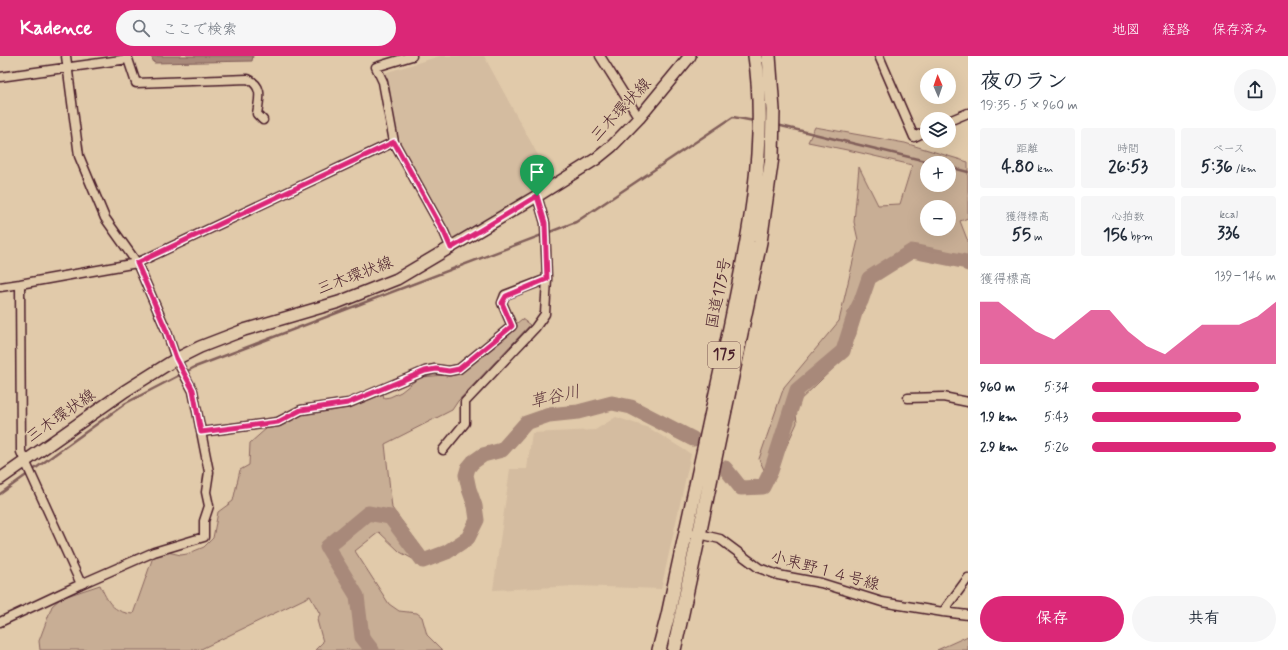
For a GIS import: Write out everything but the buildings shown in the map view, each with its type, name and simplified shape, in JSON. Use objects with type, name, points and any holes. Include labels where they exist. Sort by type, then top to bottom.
[{"type":"highway","name":"国道175号","points":[[659,650],[668,615],[736,297],[753,200],[759,111],[755,56]]},
{"type":"highway","name":"国道175号","points":[[674,650],[749,301],[764,220],[772,157],[773,110],[768,56]]},
{"type":"main road","name":"三木環状線","points":[[0,479],[125,391],[176,358],[244,330],[339,302],[396,279],[537,196],[612,146],[639,118],[690,56]]},
{"type":"street","points":[[0,622],[154,552],[204,537],[204,521],[209,506],[206,492],[209,472],[193,390],[176,358],[167,332],[137,263],[105,218],[79,156],[66,68],[66,56]]},
{"type":"street","points":[[412,56],[376,67],[384,82],[394,142],[444,232],[451,248]]},
{"type":"street","points":[[600,56],[639,118]]},
{"type":"street","points":[[879,56],[914,137],[920,134]]},
{"type":"street","points":[[0,77],[128,59],[136,83],[248,79],[255,83],[259,91],[257,114],[263,120]]},
{"type":"street","points":[[956,118],[968,113]]},
{"type":"street","points":[[0,287],[137,263],[394,142]]},
{"type":"street","points":[[443,450],[465,423],[465,402],[534,328],[545,314],[547,279],[545,223],[537,196]]},
{"type":"street","points":[[201,432],[278,422],[301,410],[348,403],[425,371],[436,369],[449,371],[459,369],[512,326],[502,303],[506,296],[547,279]]},
{"type":"street","points":[[20,284],[21,452],[81,584]]},
{"type":"street","points":[[908,398],[944,397],[968,402]]},
{"type":"street","name":"小束野１４号線","points":[[686,531],[720,539],[759,568],[778,575],[821,583],[894,604],[943,612],[968,614]]},
{"type":"street","points":[[943,612],[968,578]]},
{"type":"shaded area","points":[[151,56],[253,56],[252,61],[154,63]]},
{"type":"shaded area","points":[[440,56],[484,56],[546,170],[548,181],[452,240],[400,151],[387,82],[381,74]]},
{"type":"shaded area","points":[[815,127],[905,143],[948,156],[920,156],[920,192],[956,192],[956,158],[968,162],[968,218],[960,221],[968,240],[968,262],[954,255],[921,248],[864,282],[853,303],[856,334],[844,358],[795,405],[797,423],[775,471],[765,472],[759,459],[784,387],[839,321],[858,240],[854,222],[859,167],[878,205],[900,204],[912,165],[808,142]]},
{"type":"shaded area","points":[[522,319],[530,325],[458,401],[452,410],[385,444],[392,508],[432,562],[424,565],[400,552],[379,532],[355,551],[389,604],[399,611],[417,613],[422,617],[427,635],[442,650],[315,650],[323,642],[317,620],[320,614],[310,596],[199,650],[40,650],[39,641],[52,606],[61,598],[100,585],[108,601],[115,608],[126,613],[133,614],[153,557],[163,551],[181,555],[204,547],[213,538],[218,512],[233,501],[240,470],[249,465],[250,443],[267,428],[303,413],[383,394],[384,398],[390,397],[401,392],[422,377],[455,374]]},
{"type":"shaded area","points":[[616,417],[649,428],[691,454],[661,589],[578,586],[493,590],[510,469],[527,469],[532,433],[595,430]]},
{"type":"shaded area","points":[[968,636],[968,650],[937,650]]},
{"type":"waterway","points":[[0,494],[126,403],[195,367],[576,222],[733,117],[754,121]]},
{"type":"waterway","points":[[777,125],[920,160]]},
{"type":"waterway","points":[[956,169],[968,172]]},
{"type":"waterway","name":"草谷川","points":[[725,468],[741,488],[763,487],[771,471],[797,390],[843,351],[855,313],[869,278],[912,251],[967,262],[968,264]]},
{"type":"waterway","name":"草谷川","points":[[372,650],[362,637],[357,596],[327,547],[368,513],[390,517],[423,561],[447,552],[468,538],[477,520],[475,506],[466,475],[468,468],[473,462],[483,455],[502,450],[526,423],[549,415],[578,412],[612,403],[631,407],[693,439]]},
{"type":"route","points":[[394,142],[444,232],[451,248],[537,196],[545,223],[547,279],[506,296],[502,303],[512,326],[459,369],[449,371],[436,369],[425,371],[348,403],[301,410],[278,422],[201,432],[193,390],[176,358],[167,332],[137,263],[202,231],[394,142]]}]
